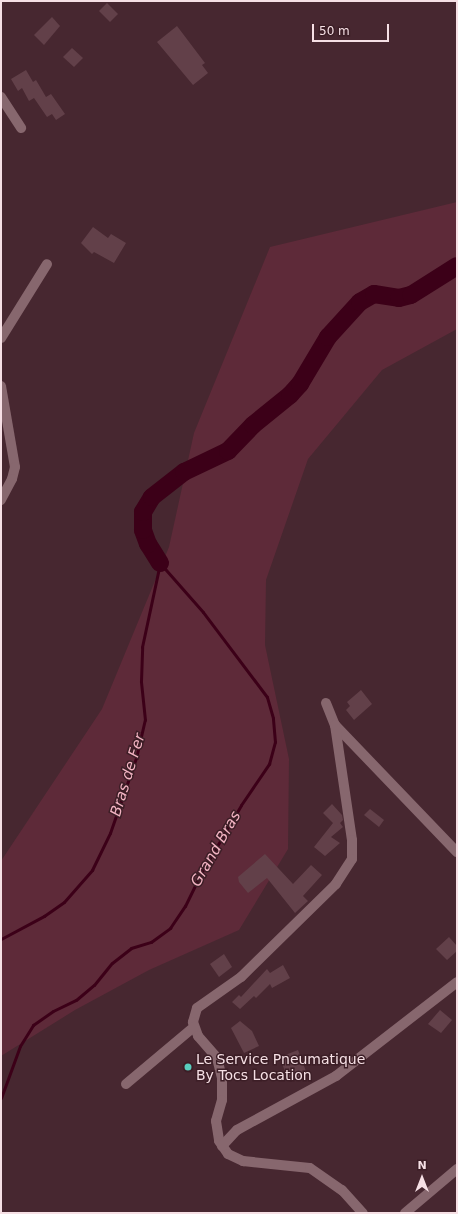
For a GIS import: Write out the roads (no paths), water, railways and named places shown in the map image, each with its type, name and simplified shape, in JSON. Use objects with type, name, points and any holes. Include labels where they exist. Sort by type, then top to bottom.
[{"type":"street","points":[[1,97],[21,128]]},
{"type":"street","points":[[1,338],[47,264]]},
{"type":"street","points":[[1,386],[15,467],[12,479],[1,500]]},
{"type":"street","points":[[326,703],[335,726],[352,840],[352,859],[336,884],[241,977],[197,1008],[193,1022],[198,1036],[217,1058],[222,1078],[222,1100],[216,1121],[222,1146],[228,1154],[243,1161],[310,1168],[342,1190],[362,1213]]},
{"type":"street","points":[[335,726],[457,852]]},
{"type":"street","points":[[222,1146],[237,1130],[336,1076],[457,982]]},
{"type":"street","points":[[126,1084],[194,1027]]},
{"type":"street","points":[[405,1213],[457,1169]]},
{"type":"waterway","points":[[160,563],[148,544],[143,530],[143,512],[152,497],[184,472],[228,451],[253,425],[290,395],[300,384],[328,337],[360,302],[374,294],[399,298],[411,295],[457,266]]},
{"type":"waterway","name":"Bras de Fer","points":[[1,939],[44,916],[64,902],[92,870],[110,833],[136,758],[145,720],[141,681],[142,647],[160,563]]},
{"type":"waterway","name":"Grand Bras","points":[[1,1098],[20,1046],[33,1025],[53,1011],[76,1000],[94,985],[112,963],[131,948],[151,942],[170,928],[185,906],[200,875],[241,805],[269,764],[275,742],[273,718],[267,697],[203,612],[160,563]]},
{"type":"place","name":"Le Service Pneumatique By Tocs Location","points":[[188,1067]]}]
